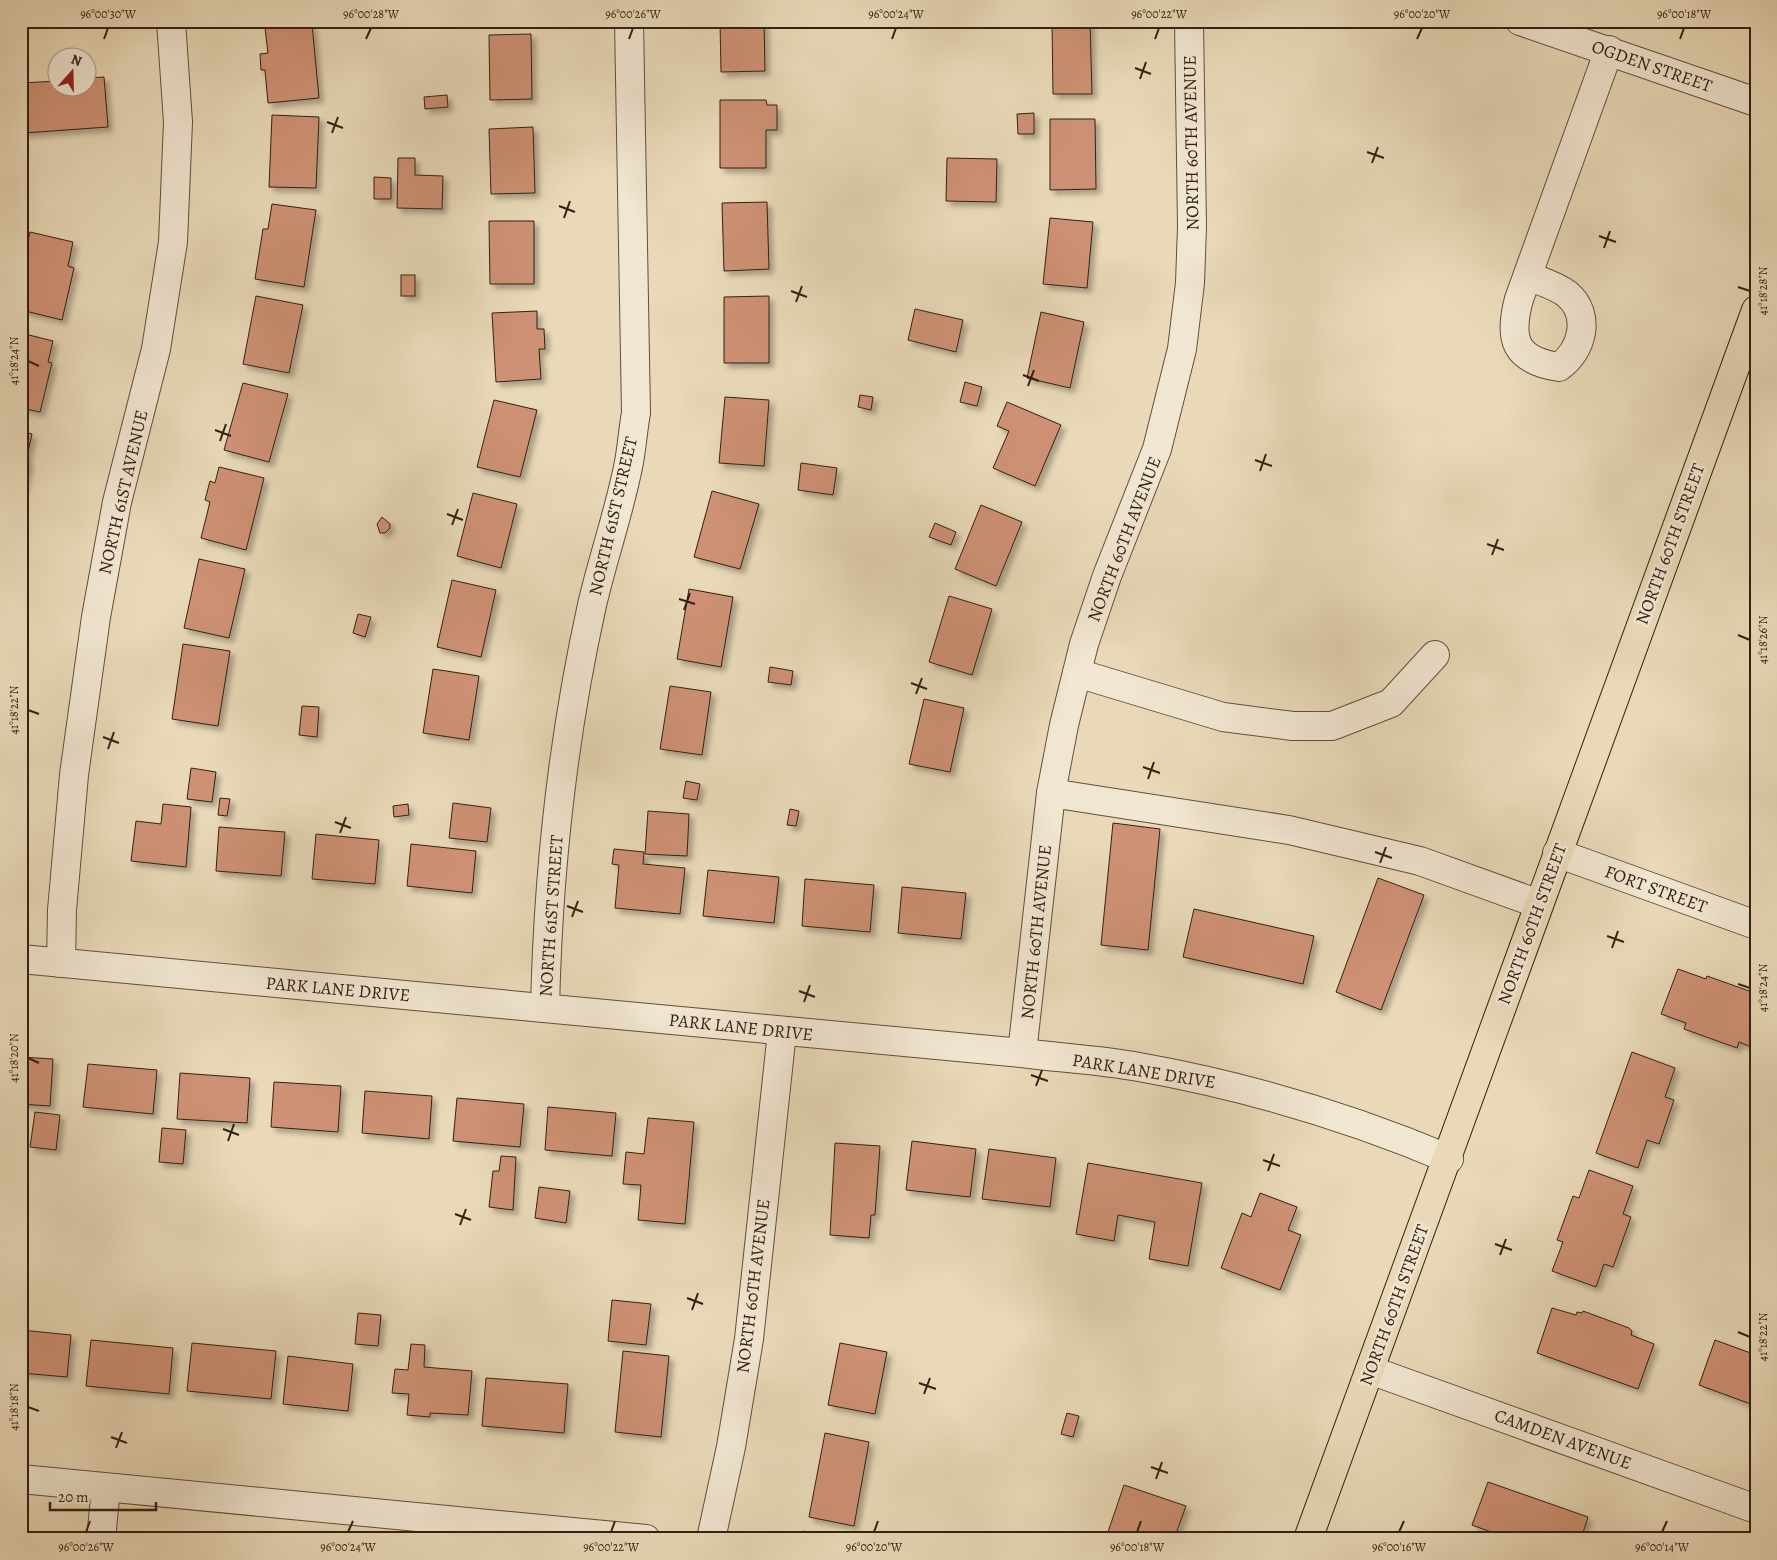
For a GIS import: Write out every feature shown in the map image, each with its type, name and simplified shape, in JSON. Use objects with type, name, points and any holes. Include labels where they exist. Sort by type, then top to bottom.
[{"type":"main road","name":"NORTH 60TH STREET","points":[[1308,1539],[1449,1159],[1557,853],[1756,310]]},
{"type":"street","name":"NORTH 61ST AVENUE","points":[[61,962],[62,910],[74,775],[96,617],[117,502],[156,349],[173,242],[178,122],[171,21]]},
{"type":"street","name":"NORTH 61ST STREET","points":[[545,1008],[546,957],[554,862],[569,731],[592,606],[629,463],[636,413],[629,21]]},
{"type":"street","name":"NORTH 60TH AVENUE","points":[[1022,1053],[1051,793],[1064,725],[1077,673],[1107,576],[1157,449],[1182,349],[1190,282],[1192,227],[1190,21]]},
{"type":"street","name":"OGDEN STREET","points":[[1520,21],[1756,102]]},
{"type":"street","points":[[1528,276],[1608,50]]},
{"type":"street","points":[[1077,673],[1223,717],[1293,726],[1332,726],[1391,703],[1435,655]]},
{"type":"street","points":[[1051,793],[1288,830],[1420,861],[1539,904]]},
{"type":"street","name":"FORT STREET","points":[[1557,853],[1756,925]]},
{"type":"street","name":"PARK LANE DRIVE","points":[[21,959],[782,1032],[1022,1053],[1138,1067],[1226,1085],[1388,1133],[1449,1159]]},
{"type":"street","name":"NORTH 60TH AVENUE","points":[[711,1539],[731,1447],[749,1339],[782,1032]]},
{"type":"street","name":"CAMDEN AVENUE","points":[[1370,1370],[1756,1509]]},
{"type":"street","points":[[21,1479],[646,1539]]},
{"type":"street","points":[[101,1539],[106,1488]]},
{"type":"building","points":[[720,21],[764,21],[765,71],[721,72]]},
{"type":"building","points":[[1052,21],[1090,21],[1092,94],[1053,94]]},
{"type":"building","points":[[312,24],[319,98],[268,103],[265,70],[261,70],[260,54],[268,53],[265,28]]},
{"type":"building","points":[[531,34],[532,99],[490,100],[489,35]]},
{"type":"building","points":[[98,77],[104,77],[108,127],[24,133],[21,83],[48,82],[48,98],[98,98]]},
{"type":"building","points":[[447,95],[448,107],[425,109],[424,97]]},
{"type":"building","points":[[720,100],[766,100],[767,105],[777,105],[777,130],[766,130],[766,168],[720,168]]},
{"type":"building","points":[[1034,113],[1034,134],[1018,134],[1017,114]]},
{"type":"building","points":[[272,115],[319,117],[316,188],[269,187]]},
{"type":"building","points":[[1050,119],[1095,119],[1096,189],[1050,190]]},
{"type":"building","points":[[533,127],[535,193],[491,194],[489,129]]},
{"type":"building","points":[[398,158],[415,158],[415,175],[443,176],[442,209],[397,208]]},
{"type":"building","points":[[947,158],[997,159],[996,202],[946,201]]},
{"type":"building","points":[[374,177],[391,178],[391,199],[374,199]]},
{"type":"building","points":[[767,202],[769,269],[724,271],[722,203]]},
{"type":"building","points":[[272,204],[316,210],[304,287],[255,279],[263,229],[268,229]]},
{"type":"building","points":[[1050,218],[1093,222],[1087,288],[1043,284]]},
{"type":"building","points":[[489,221],[534,221],[534,284],[490,284]]},
{"type":"building","points":[[30,232],[73,242],[68,266],[74,268],[62,320],[21,310],[21,272]]},
{"type":"building","points":[[401,275],[415,275],[415,296],[401,296]]},
{"type":"building","points":[[256,296],[303,305],[289,373],[243,364]]},
{"type":"building","points":[[769,296],[769,363],[724,363],[724,297]]},
{"type":"building","points":[[915,309],[963,320],[956,352],[908,340]]},
{"type":"building","points":[[537,311],[537,329],[544,329],[545,349],[539,349],[541,379],[496,382],[492,313]]},
{"type":"building","points":[[1041,312],[1084,322],[1070,388],[1027,378]]},
{"type":"building","points":[[21,333],[53,341],[48,362],[52,363],[40,412],[21,408]]},
{"type":"building","points":[[965,382],[982,387],[977,406],[960,402]]},
{"type":"building","points":[[243,383],[288,394],[269,462],[224,450]]},
{"type":"building","points":[[860,395],[873,397],[871,410],[858,407]]},
{"type":"building","points":[[725,397],[769,400],[764,466],[719,463]]},
{"type":"building","points":[[494,400],[537,410],[520,477],[477,467]]},
{"type":"building","points":[[1007,402],[1061,425],[1035,486],[993,468],[1009,431],[997,426]]},
{"type":"building","points":[[21,431],[32,434],[26,460],[29,461],[21,497]]},
{"type":"building","points":[[801,463],[837,468],[833,495],[798,490]]},
{"type":"building","points":[[219,467],[264,478],[246,550],[201,538],[210,502],[205,500],[210,481],[215,483]]},
{"type":"building","points":[[712,491],[759,504],[740,569],[694,557]]},
{"type":"building","points":[[473,493],[517,504],[501,568],[457,556]]},
{"type":"building","points":[[981,505],[1022,522],[996,586],[955,569]]},
{"type":"building","points":[[382,517],[390,524],[390,528],[385,533],[380,533],[377,524]]},
{"type":"building","points":[[935,523],[956,532],[951,545],[929,537]]},
{"type":"building","points":[[199,559],[245,569],[229,638],[184,628]]},
{"type":"building","points":[[452,580],[496,590],[481,657],[437,647]]},
{"type":"building","points":[[689,589],[733,597],[721,667],[677,659]]},
{"type":"building","points":[[949,596],[992,609],[972,675],[929,662]]},
{"type":"building","points":[[358,614],[371,617],[365,637],[353,633]]},
{"type":"building","points":[[183,644],[230,651],[218,726],[172,719]]},
{"type":"building","points":[[770,667],[793,671],[791,685],[768,682]]},
{"type":"building","points":[[433,669],[479,676],[469,740],[423,733]]},
{"type":"building","points":[[670,686],[711,692],[702,755],[660,749]]},
{"type":"building","points":[[924,699],[964,708],[950,772],[909,764]]},
{"type":"building","points":[[302,706],[319,707],[317,737],[299,735]]},
{"type":"building","points":[[191,768],[216,772],[212,802],[187,799]]},
{"type":"building","points":[[686,781],[700,784],[697,800],[683,798]]},
{"type":"building","points":[[220,798],[230,799],[227,816],[218,815]]},
{"type":"building","points":[[453,803],[491,808],[487,842],[449,838]]},
{"type":"building","points":[[163,804],[191,807],[186,867],[131,861],[136,821],[161,824]]},
{"type":"building","points":[[408,804],[409,815],[394,817],[393,806]]},
{"type":"building","points":[[790,809],[799,811],[796,826],[787,825]]},
{"type":"building","points":[[648,811],[689,814],[687,856],[645,854]]},
{"type":"building","points":[[1113,823],[1160,829],[1148,950],[1101,945]]},
{"type":"building","points":[[219,827],[285,832],[281,876],[216,871]]},
{"type":"building","points":[[316,834],[379,840],[375,884],[312,879]]},
{"type":"building","points":[[411,844],[476,851],[472,893],[407,886]]},
{"type":"building","points":[[614,849],[644,852],[643,864],[685,868],[680,914],[615,908],[619,865],[612,864]]},
{"type":"building","points":[[708,870],[779,877],[774,923],[703,916]]},
{"type":"building","points":[[1378,878],[1424,895],[1381,1010],[1336,992]]},
{"type":"building","points":[[805,879],[874,885],[870,932],[802,926]]},
{"type":"building","points":[[902,887],[966,893],[961,939],[898,933]]},
{"type":"building","points":[[1194,909],[1314,936],[1303,984],[1183,957]]},
{"type":"building","points":[[1678,969],[1706,979],[1707,976],[1752,992],[1751,995],[1756,997],[1756,1049],[1739,1042],[1737,1048],[1684,1029],[1686,1023],[1661,1014]]},
{"type":"building","points":[[1632,1052],[1675,1068],[1665,1097],[1674,1100],[1659,1144],[1647,1140],[1638,1168],[1596,1153]]},
{"type":"building","points":[[21,1057],[53,1059],[50,1106],[21,1104]]},
{"type":"building","points":[[88,1064],[157,1070],[153,1114],[83,1107]]},
{"type":"building","points":[[180,1073],[250,1078],[247,1123],[177,1119]]},
{"type":"building","points":[[274,1082],[341,1086],[338,1132],[271,1127]]},
{"type":"building","points":[[365,1091],[432,1096],[429,1139],[362,1133]]},
{"type":"building","points":[[457,1098],[524,1104],[520,1147],[453,1141]]},
{"type":"building","points":[[548,1107],[616,1113],[612,1156],[545,1150]]},
{"type":"building","points":[[35,1112],[60,1115],[56,1150],[30,1147]]},
{"type":"building","points":[[648,1118],[694,1122],[685,1224],[638,1220],[641,1185],[623,1184],[626,1152],[644,1154]]},
{"type":"building","points":[[162,1128],[186,1130],[183,1164],[159,1162]]},
{"type":"building","points":[[912,1141],[976,1149],[970,1197],[906,1190]]},
{"type":"building","points":[[835,1143],[880,1146],[875,1215],[871,1215],[869,1238],[830,1235]]},
{"type":"building","points":[[989,1149],[1056,1158],[1050,1207],[982,1199]]},
{"type":"building","points":[[501,1156],[516,1157],[513,1210],[489,1207],[493,1171],[499,1171]]},
{"type":"building","points":[[1088,1163],[1202,1183],[1188,1266],[1149,1259],[1155,1222],[1118,1215],[1114,1241],[1076,1234]]},
{"type":"building","points":[[1589,1170],[1633,1186],[1623,1214],[1631,1217],[1613,1267],[1604,1264],[1596,1287],[1552,1271],[1563,1242],[1557,1240],[1573,1196],[1579,1198]]},
{"type":"building","points":[[539,1187],[570,1191],[566,1223],[535,1218]]},
{"type":"building","points":[[1260,1193],[1297,1207],[1288,1230],[1301,1235],[1280,1290],[1221,1268],[1242,1213],[1251,1217]]},
{"type":"building","points":[[612,1300],[651,1304],[646,1345],[608,1341]]},
{"type":"building","points":[[1552,1308],[1576,1315],[1577,1312],[1582,1313],[1583,1311],[1629,1328],[1632,1331],[1631,1335],[1654,1344],[1638,1389],[1537,1353]]},
{"type":"building","points":[[358,1313],[381,1315],[378,1346],[355,1344]]},
{"type":"building","points":[[21,1330],[71,1335],[67,1377],[21,1373]]},
{"type":"building","points":[[91,1340],[173,1348],[169,1394],[86,1386]]},
{"type":"building","points":[[1715,1340],[1756,1355],[1756,1406],[1699,1385]]},
{"type":"building","points":[[192,1343],[276,1351],[271,1399],[187,1391]]},
{"type":"building","points":[[840,1343],[887,1352],[875,1414],[828,1405]]},
{"type":"building","points":[[411,1344],[425,1345],[424,1367],[472,1371],[468,1415],[430,1413],[430,1417],[407,1415],[409,1394],[392,1393],[395,1369],[408,1370]]},
{"type":"building","points":[[623,1351],[669,1356],[661,1437],[615,1432]]},
{"type":"building","points":[[288,1356],[353,1364],[348,1411],[283,1404]]},
{"type":"building","points":[[486,1378],[568,1384],[564,1433],[482,1426]]},
{"type":"building","points":[[1067,1413],[1079,1416],[1073,1437],[1061,1434]]},
{"type":"building","points":[[825,1433],[869,1442],[854,1526],[809,1517]]},
{"type":"building","points":[[1488,1482],[1588,1517],[1581,1539],[1492,1538],[1494,1533],[1472,1525]]},
{"type":"building","points":[[1124,1485],[1186,1506],[1174,1539],[1127,1539],[1108,1532]]},
{"type":"building","points":[[803,1531],[838,1539],[802,1539]]}]
